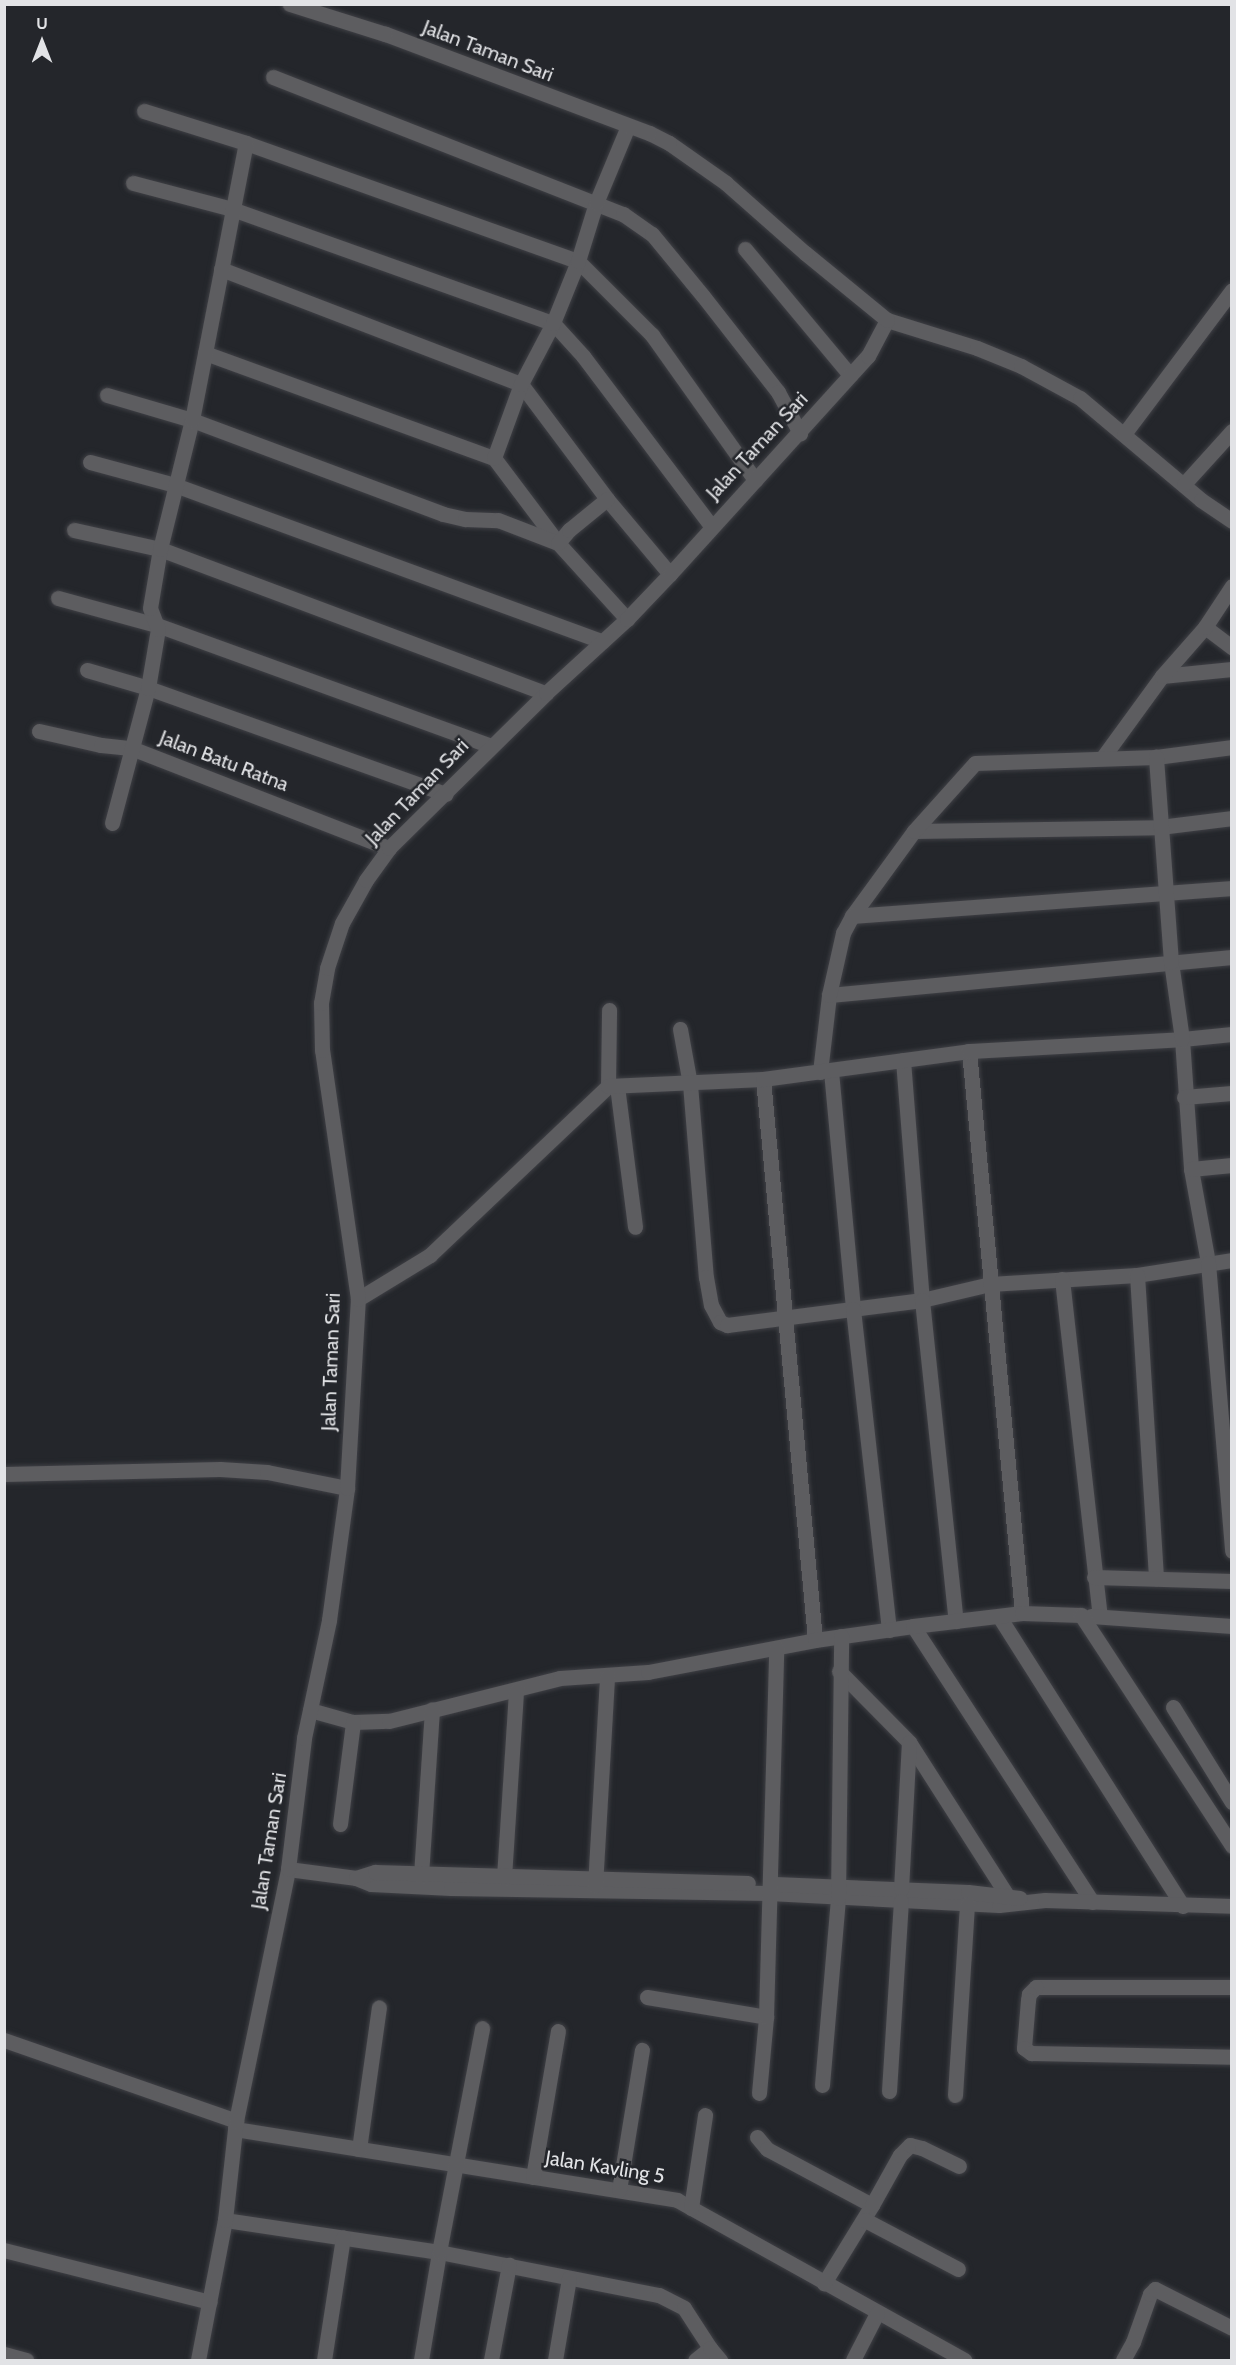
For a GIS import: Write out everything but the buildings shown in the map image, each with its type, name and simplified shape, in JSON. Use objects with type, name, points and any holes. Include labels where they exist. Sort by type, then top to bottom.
[{"type":"street","name":"Jalan Taman Sari","points":[[198,2361],[225,2220],[236,2125],[288,1869],[310,1710],[329,1620],[347,1488],[358,1299],[322,1050],[321,1003],[327,969],[342,923],[366,880],[389,848],[546,693],[627,619],[670,574],[711,526],[800,433],[868,356],[887,320],[805,253],[726,183],[669,143],[385,34],[290,4]]},
{"type":"street","points":[[273,77],[623,214],[652,234],[778,392],[800,433]]},
{"type":"street","points":[[144,111],[246,143],[578,261],[652,335],[755,480]]},
{"type":"street","points":[[489,456],[553,323],[578,261],[596,203],[628,126]]},
{"type":"street","points":[[112,823],[148,688],[157,625],[150,608],[160,549],[192,420],[231,209],[246,143]]},
{"type":"street","points":[[134,183],[231,209],[553,323],[583,356],[711,526]]},
{"type":"street","points":[[745,249],[850,375]]},
{"type":"street","points":[[221,269],[522,384],[607,500],[654,552],[670,574]]},
{"type":"street","points":[[1124,434],[1232,291]]},
{"type":"street","points":[[887,320],[977,348],[1021,366],[1080,398],[1201,500],[1232,521]]},
{"type":"street","points":[[205,353],[489,456],[558,543],[627,619]]},
{"type":"street","points":[[107,395],[192,420],[443,514],[465,519],[498,520],[558,543]]},
{"type":"street","points":[[1184,484],[1232,431]]},
{"type":"street","points":[[90,462],[175,484],[602,641]]},
{"type":"street","points":[[558,543],[569,530],[607,500]]},
{"type":"street","points":[[74,530],[160,549],[546,693]]},
{"type":"street","points":[[1103,758],[1162,676],[1205,627],[1232,586]]},
{"type":"street","points":[[58,598],[157,625],[491,746]]},
{"type":"street","points":[[1205,627],[1232,647]]},
{"type":"street","points":[[1162,676],[1232,669]]},
{"type":"street","points":[[87,670],[148,688],[446,794]]},
{"type":"street","name":"Jalan Batu Ratna","points":[[39,730],[101,744],[131,748],[389,848]]},
{"type":"street","points":[[889,1630],[825,1072],[830,995],[843,933],[852,916],[914,831],[975,763],[1156,758],[1232,747]]},
{"type":"street","points":[[1156,758],[1171,962],[1182,1039],[1184,1097],[1191,1169],[1208,1263],[1232,1551]]},
{"type":"street","points":[[914,831],[1160,828],[1232,818]]},
{"type":"street","points":[[852,916],[1232,888]]},
{"type":"street","points":[[830,995],[1232,957]]},
{"type":"street","points":[[609,1010],[613,1086],[635,1227]]},
{"type":"street","points":[[680,1029],[690,1083],[706,1277],[716,1319],[727,1325],[922,1300],[990,1284],[1137,1275],[1232,1260]]},
{"type":"street","points":[[358,1299],[430,1255],[613,1086],[763,1079],[969,1052],[1232,1034]]},
{"type":"street","points":[[969,1052],[1022,1613]]},
{"type":"street","points":[[903,1060],[922,1300],[956,1621]]},
{"type":"street","points":[[763,1079],[815,1640]]},
{"type":"street","points":[[1184,1097],[1232,1092]]},
{"type":"street","points":[[1191,1169],[1232,1166]]},
{"type":"street","points":[[1137,1275],[1156,1578]]},
{"type":"street","points":[[1062,1279],[1100,1616]]},
{"type":"street","points":[[4,1474],[220,1468],[267,1472],[347,1488]]},
{"type":"street","points":[[1094,1577],[1232,1581]]},
{"type":"street","points":[[310,1710],[353,1722],[389,1721],[560,1678],[648,1672],[815,1640],[956,1621],[1000,1618],[1022,1613],[1100,1616],[1232,1626]]},
{"type":"street","points":[[1081,1615],[1232,1845]]},
{"type":"street","points":[[1000,1618],[1184,1906]]},
{"type":"street","points":[[914,1626],[1092,1902]]},
{"type":"street","points":[[822,2085],[838,1892],[841,1636]]},
{"type":"street","points":[[759,2093],[766,2017],[776,1648]]},
{"type":"street","points":[[839,1671],[909,1742],[1007,1900]]},
{"type":"street","points":[[595,1885],[607,1676]]},
{"type":"street","points":[[504,1877],[516,1690]]},
{"type":"street","points":[[1173,1707],[1232,1802]]},
{"type":"street","points":[[421,1875],[432,1709]]},
{"type":"street","points":[[340,1824],[353,1722]]},
{"type":"street","points":[[889,2091],[909,1742]]},
{"type":"street","points":[[288,1869],[356,1878],[371,1884],[452,1882],[696,1887],[1007,1900],[1232,1906]]},
{"type":"street","points":[[356,1878],[375,1872],[421,1875],[452,1882],[504,1877],[545,1885]]},
{"type":"street","points":[[901,1895],[967,1904],[1007,1900]]},
{"type":"street","points":[[955,2095],[967,1904]]},
{"type":"street","points":[[1232,1987],[1036,1987],[1029,1994],[1024,2048],[1031,2053],[1232,2057]]},
{"type":"street","points":[[647,1997],[766,2017]]},
{"type":"street","points":[[359,2149],[379,2007]]},
{"type":"street","points":[[421,2361],[455,2164],[482,2028]]},
{"type":"street","points":[[533,2177],[558,2031]]},
{"type":"street","name":"Jalan Kavling 5","points":[[4,2040],[236,2125],[359,2149],[666,2197],[691,2208],[965,2361]]},
{"type":"street","points":[[619,2190],[642,2050]]},
{"type":"street","points":[[691,2208],[705,2115]]},
{"type":"street","points":[[756,2136],[767,2149],[872,2205]]},
{"type":"street","points":[[824,2283],[865,2220],[900,2155],[909,2145],[922,2148],[959,2166]]},
{"type":"street","points":[[225,2220],[439,2252],[659,2295],[684,2308],[720,2361]]},
{"type":"street","points":[[865,2220],[958,2269]]},
{"type":"street","points":[[324,2361],[343,2237]]},
{"type":"street","points":[[4,2250],[210,2302]]},
{"type":"street","points":[[491,2361],[509,2265]]},
{"type":"street","points":[[555,2361],[569,2278]]},
{"type":"street","points":[[1123,2361],[1133,2342],[1150,2294],[1155,2289],[1232,2328]]},
{"type":"street","points":[[853,2361],[877,2313]]},
{"type":"street","points":[[695,2361],[710,2348]]},
{"type":"street","points":[[4,2354],[26,2361]]}]
